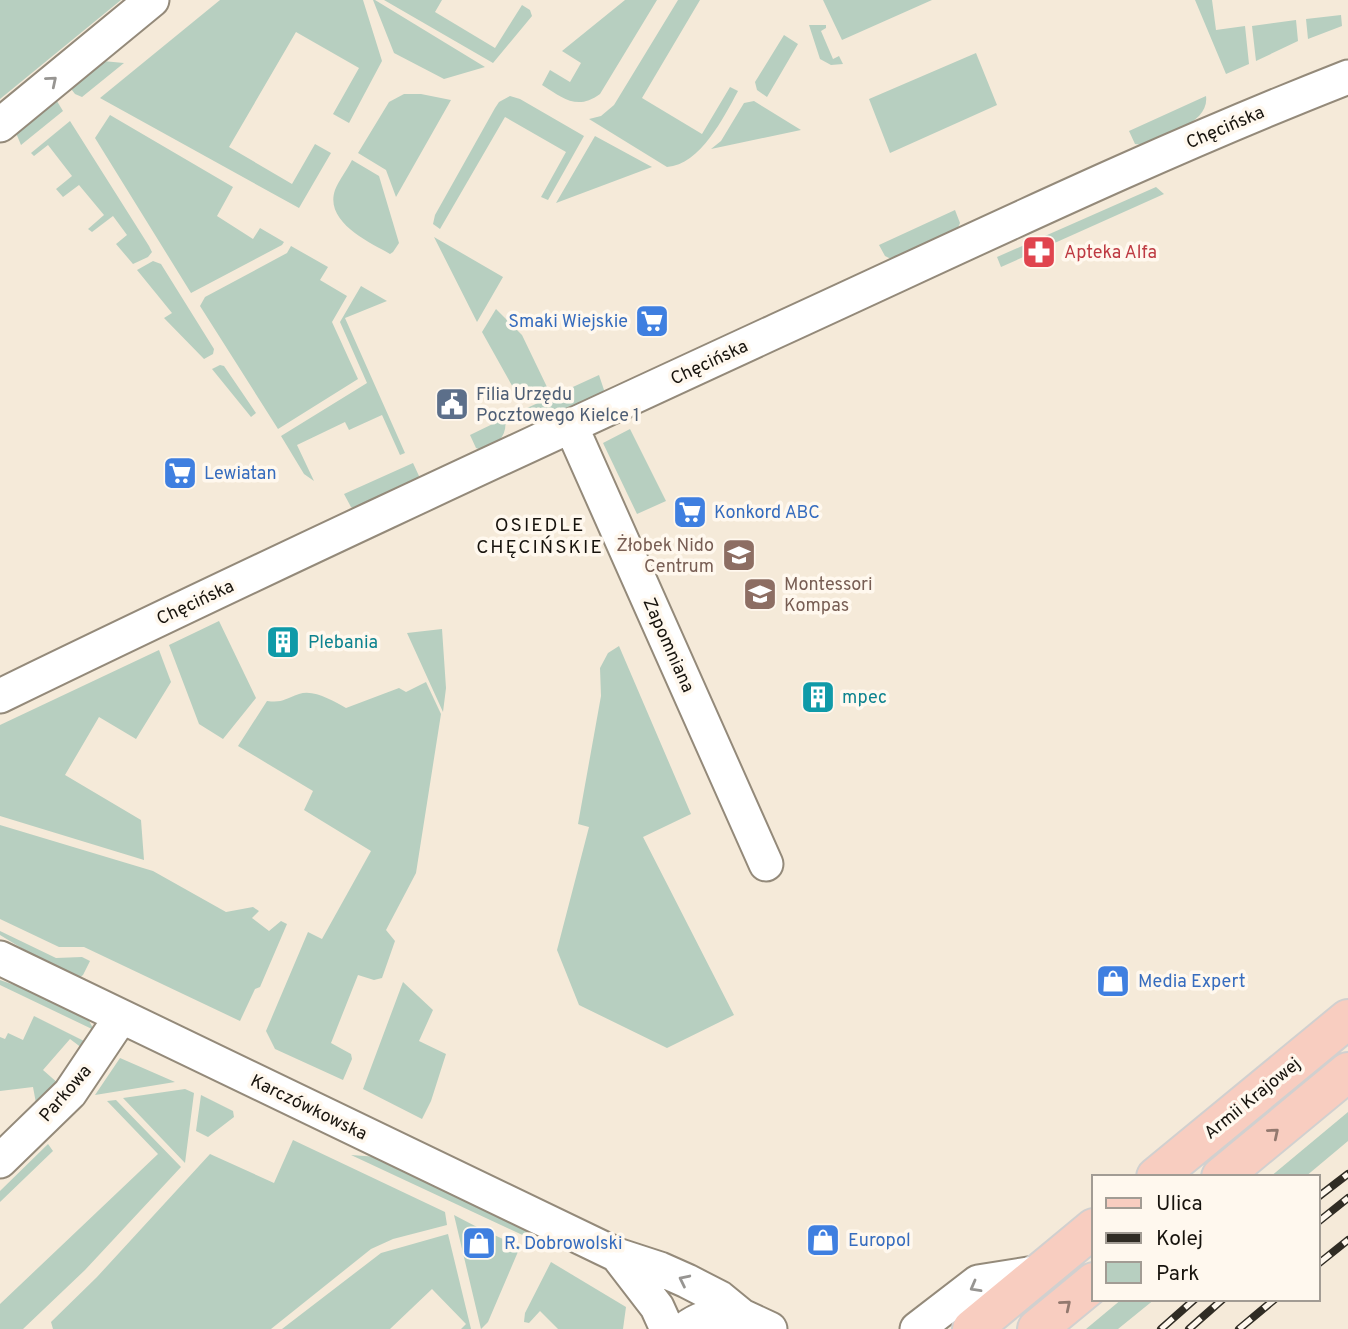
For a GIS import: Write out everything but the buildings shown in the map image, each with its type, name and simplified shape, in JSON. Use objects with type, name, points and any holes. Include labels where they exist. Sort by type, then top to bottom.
[{"type":"main road","name":"Armii Krajowej","points":[[1158,1175],[1348,1019]]},
{"type":"main road","points":[[1223,1175],[1348,1072]]},
{"type":"main road","points":[[972,1329],[1092,1230]]},
{"type":"main road","points":[[1037,1329],[1092,1284]]},
{"type":"street","points":[[0,125],[152,0]]},
{"type":"street","name":"Chęcińska","points":[[0,696],[571,426],[1178,146],[1348,77]]},
{"type":"street","name":"Zapomniana","points":[[571,426],[766,864]]},
{"type":"street","name":"Karczówkowska","points":[[0,958],[617,1255],[687,1281],[720,1298],[756,1322]]},
{"type":"street","name":"Parkowa","points":[[0,1161],[70,1093],[121,1017]]},
{"type":"street","name":"Karczówkowska","points":[[617,1255],[657,1307],[667,1329]]},
{"type":"street","points":[[917,1329],[978,1282],[1041,1272]]},
{"type":"street","points":[[685,1329],[702,1319],[720,1315],[756,1322]]},
{"type":"green space","points":[[0,0],[121,0],[0,99]]},
{"type":"green space","points":[[220,0],[363,0],[382,61],[349,123],[333,114],[359,68],[296,32],[229,147],[292,184],[315,144],[331,153],[299,208],[100,98]]},
{"type":"green space","points":[[373,0],[485,67],[444,79],[394,53]]},
{"type":"green space","points":[[384,0],[442,0],[435,12],[495,48],[522,5],[530,10],[532,16],[493,63]]},
{"type":"green space","points":[[625,0],[657,0],[600,94],[584,102],[570,101],[542,85],[550,70],[570,82],[581,63],[562,51]]},
{"type":"green space","points":[[678,0],[700,0],[642,98],[702,134],[730,87],[738,91],[718,126],[700,149],[679,164],[667,167],[589,119],[601,116],[614,105]]},
{"type":"green space","points":[[823,0],[932,0],[842,40]]},
{"type":"green space","points":[[1195,0],[1212,0],[1216,30],[1245,26],[1249,64],[1226,74]]},
{"type":"green space","points":[[1341,15],[1342,26],[1308,39],[1306,19]]},
{"type":"green space","points":[[1296,20],[1298,41],[1256,61],[1252,26]]},
{"type":"green space","points":[[809,25],[826,25],[821,31],[833,59],[839,56],[843,64],[831,65],[820,59]]},
{"type":"green space","points":[[784,35],[798,44],[767,97],[757,90],[755,82]]},
{"type":"green space","points":[[976,53],[997,105],[890,153],[869,99]]},
{"type":"green space","points":[[92,60],[124,63],[82,97],[75,94],[65,81]]},
{"type":"green space","points":[[52,93],[63,111],[21,145],[16,133]]},
{"type":"green space","points":[[404,94],[421,94],[451,100],[396,197],[386,170],[358,153],[389,102]]},
{"type":"green space","points":[[510,96],[520,99],[584,136],[548,200],[541,197],[566,152],[505,117],[440,229],[433,224],[435,215],[495,108],[499,102]]},
{"type":"green space","points":[[1206,96],[1201,114],[1193,121],[1144,145],[1135,144],[1129,131]]},
{"type":"green space","points":[[754,101],[801,130],[711,149],[721,141],[744,103]]},
{"type":"green space","points":[[110,115],[233,187],[217,216],[253,239],[260,228],[284,242],[282,245],[191,293],[95,138]]},
{"type":"green space","points":[[70,121],[149,246],[152,252],[148,257],[133,264],[116,244],[127,235],[113,216],[92,232],[88,229],[104,215],[79,185],[63,197],[56,189],[72,176],[48,145],[34,156],[31,153]]},
{"type":"green space","points":[[595,136],[652,167],[556,203]]},
{"type":"green space","points":[[352,160],[379,176],[399,243],[390,254],[350,230],[336,212],[333,201],[335,190]]},
{"type":"green space","points":[[1156,187],[1164,194],[1001,267],[997,257]]},
{"type":"green space","points":[[955,210],[960,223],[957,230],[893,260],[885,256],[879,245]]},
{"type":"green space","points":[[434,237],[503,277],[477,322]]},
{"type":"green space","points":[[291,246],[328,267],[320,280],[347,296],[332,322],[358,379],[278,429],[200,306],[205,297],[287,253]]},
{"type":"green space","points":[[153,261],[161,264],[214,349],[213,354],[204,359],[164,318],[172,313],[137,270]]},
{"type":"green space","points":[[361,286],[387,301],[345,318],[405,453],[400,455],[382,415],[349,430],[345,422],[297,445],[314,481],[304,474],[281,436],[367,383],[340,322]]},
{"type":"green space","points":[[496,309],[522,335],[547,387],[520,400],[482,332]]},
{"type":"green space","points":[[224,366],[256,413],[251,417],[212,369]]},
{"type":"green space","points":[[599,375],[604,390],[602,394],[574,408],[543,417],[527,408]]},
{"type":"green space","points":[[505,418],[505,430],[497,443],[481,450],[476,448],[470,435]]},
{"type":"green space","points":[[630,429],[666,501],[637,514],[603,443]]},
{"type":"green space","points":[[413,463],[419,476],[417,481],[356,510],[351,507],[344,494]]},
{"type":"green space","points":[[219,621],[256,698],[223,739],[199,724],[169,645]]},
{"type":"green space","points":[[442,629],[446,688],[443,712],[407,633]]},
{"type":"green space","points":[[619,646],[691,814],[643,837],[734,1015],[667,1048],[579,1005],[557,950],[589,827],[578,824],[601,696],[600,668],[608,653]]},
{"type":"green space","points":[[159,650],[171,682],[136,739],[99,717],[65,775],[141,820],[144,860],[0,816],[0,725]]},
{"type":"green space","points":[[426,682],[441,714],[416,873],[386,930],[395,941],[382,978],[374,980],[358,975],[331,1043],[351,1054],[352,1059],[343,1080],[275,1049],[266,1031],[308,932],[322,939],[371,851],[304,810],[313,791],[238,746],[267,701],[280,701],[311,693],[346,708],[399,688],[406,692]]},
{"type":"green space","points":[[0,825],[153,871],[226,912],[253,907],[259,911],[252,918],[269,931],[281,921],[287,924],[260,987],[255,989],[240,1021],[84,947],[59,947],[0,919]]},
{"type":"green space","points":[[0,931],[56,958],[82,957],[90,961],[79,978],[51,966],[0,935]]},
{"type":"green space","points":[[0,980],[37,993],[88,1019],[94,1030],[0,985]]},
{"type":"green space","points":[[403,982],[433,1010],[419,1041],[446,1054],[431,1101],[422,1119],[363,1089]]},
{"type":"green space","points":[[34,1016],[92,1045],[82,1048],[70,1039],[43,1070],[59,1084],[36,1103],[33,1087],[0,1091],[0,1037],[5,1039],[8,1033],[23,1040]]},
{"type":"green space","points":[[120,1058],[175,1082],[95,1095]]},
{"type":"green space","points":[[185,1089],[194,1093],[185,1163],[123,1098]]},
{"type":"green space","points":[[201,1095],[233,1111],[234,1117],[208,1137],[196,1131]]},
{"type":"green space","points":[[116,1100],[181,1167],[85,1270],[23,1329],[0,1329],[0,1304],[158,1154],[107,1101]]},
{"type":"green space","points":[[1348,1112],[1348,1141],[1307,1175],[1272,1175]]},
{"type":"green space","points":[[293,1140],[445,1212],[447,1225],[393,1239],[371,1249],[271,1329],[53,1329],[51,1322],[97,1277],[210,1154],[274,1183]]},
{"type":"green space","points":[[48,1144],[53,1151],[0,1202],[0,1191]]},
{"type":"green space","points":[[351,1155],[378,1157],[524,1228],[531,1239]]},
{"type":"green space","points":[[454,1215],[477,1227],[466,1250],[481,1258],[492,1234],[520,1247],[488,1322],[481,1329]]},
{"type":"green space","points":[[448,1234],[471,1329],[461,1329],[466,1324],[432,1289],[390,1329],[282,1329],[381,1253]]},
{"type":"green space","points":[[551,1262],[626,1307],[623,1329],[558,1329],[540,1311],[529,1323],[524,1322],[525,1313]]},
{"type":"green space","points":[[1120,1301],[1153,1301],[1118,1329],[1086,1329]]},
{"type":"railway","points":[[1320,1195],[1348,1174]]},
{"type":"railway","points":[[1320,1220],[1348,1198]]},
{"type":"railway","points":[[1320,1262],[1348,1240]]},
{"type":"railway","points":[[1161,1329],[1193,1301]]},
{"type":"railway","points":[[1189,1329],[1221,1301]]},
{"type":"railway","points":[[1239,1329],[1273,1301]]},
{"type":"place","name":"Apteka Alfa","points":[[1039,252]]},
{"type":"place","name":"Smaki Wiejskie","points":[[652,321]]},
{"type":"place","name":"Filia Urzędu Pocztowego Kielce 1","points":[[452,404]]},
{"type":"place","name":"Lewiatan","points":[[180,473]]},
{"type":"place","name":"Konkord ABC","points":[[690,512]]},
{"type":"place","name":"Żłobek Nido Centrum","points":[[739,555]]},
{"type":"place","name":"Montessori Kompas","points":[[760,594]]},
{"type":"place","name":"Plebania","points":[[283,642]]},
{"type":"place","name":"mpec","points":[[818,697]]},
{"type":"place","name":"Media Expert","points":[[1113,981]]},
{"type":"place","name":"Europol","points":[[823,1240]]},
{"type":"place","name":"R. Dobrowolski","points":[[479,1243]]},
{"type":"district","name":"OSIEDLE CHĘCIŃSKIE","points":[[540,535]]}]
